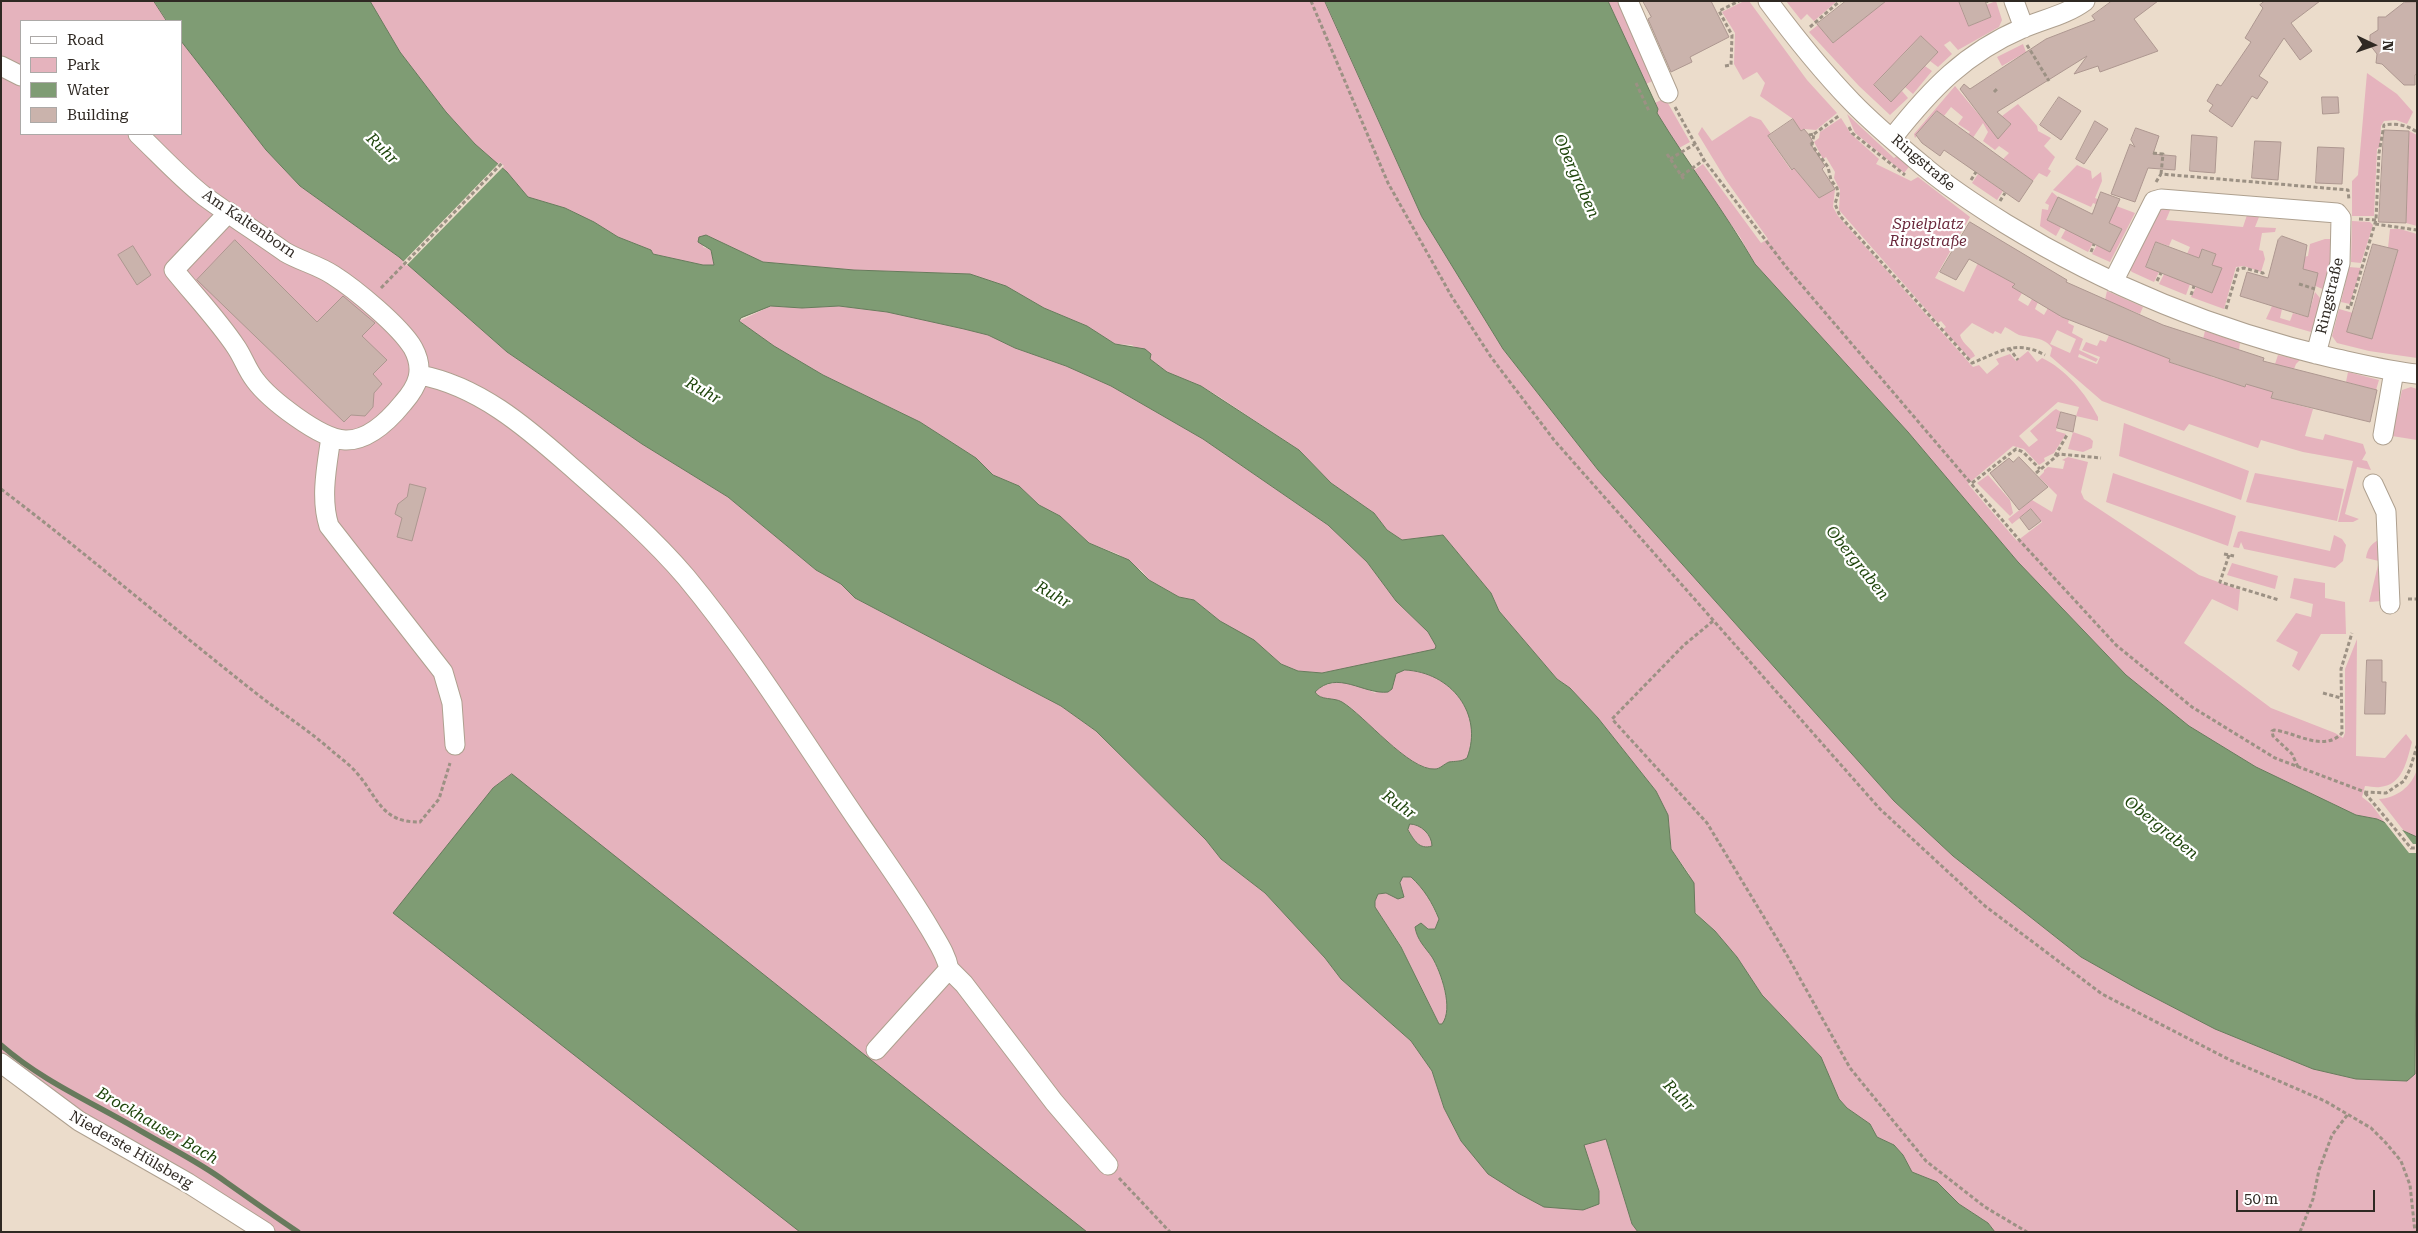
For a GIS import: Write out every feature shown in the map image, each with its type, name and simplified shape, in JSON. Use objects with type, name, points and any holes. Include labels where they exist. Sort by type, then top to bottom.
[{"type":"street","points":[[1628,1],[1668,93]]},
{"type":"street","name":"Ringstraße","points":[[1768,1],[1796,38],[1853,103],[1927,169],[1978,206],[2056,255],[2113,282],[2221,326],[2316,354],[2394,371],[2417,374]]},
{"type":"street","points":[[2014,1],[2021,29]]},
{"type":"street","points":[[1893,137],[1919,103],[1956,67],[1982,48],[2021,29],[2072,11],[2086,1]]},
{"type":"street","points":[[1,66],[20,76]]},
{"type":"street","name":"Am Kaltenborn","points":[[139,135],[203,195],[288,253],[332,274],[369,302],[410,343],[419,362],[420,374]]},
{"type":"street","points":[[2113,282],[2154,201],[2174,200],[2330,211],[2345,218]]},
{"type":"street","points":[[229,212],[174,270],[236,347],[255,380],[287,411],[331,437],[344,440],[370,433],[402,404],[417,385],[420,374],[444,380],[492,404],[524,427],[614,505],[685,577],[757,674],[917,907],[947,957],[949,969],[964,984],[1054,1102],[1108,1165]]},
{"type":"street","name":"Ringstraße","points":[[2316,354],[2323,296],[2340,262],[2345,218]]},
{"type":"street","points":[[2383,434],[2394,371]]},
{"type":"street","points":[[331,437],[325,500],[325,514],[329,526],[443,672],[452,703],[455,745]]},
{"type":"street","points":[[2372,484],[2386,512],[2390,604]]},
{"type":"street","points":[[876,1050],[949,969]]},
{"type":"street","name":"Niederste Hülsberg","points":[[1,1063],[79,1121],[188,1183],[265,1232]]},
{"type":"path","points":[[1312,1],[1388,183],[1457,305],[1491,356],[1554,440],[1880,809],[1985,906],[2102,994],[2230,1060],[2325,1101],[2370,1128],[2401,1161],[2410,1185],[2415,1232]]},
{"type":"path","points":[[1725,66],[1731,65],[1732,35],[1719,11],[1739,1]]},
{"type":"path","points":[[1796,38],[1829,13],[1840,1]]},
{"type":"path","points":[[2021,29],[2049,81]]},
{"type":"path","points":[[2035,67],[2039,64]]},
{"type":"path","points":[[1636,83],[1649,111]]},
{"type":"path","points":[[1639,90],[1647,86]]},
{"type":"path","points":[[1668,93],[1704,160],[1787,268],[2021,542],[2116,644],[2192,707],[2274,758],[2365,792],[2386,793],[2404,782],[2417,746]]},
{"type":"path","points":[[1809,136],[1841,114]]},
{"type":"path","points":[[2299,284],[2350,308],[2376,220],[2379,153],[2384,125],[2393,123],[2410,127],[2417,132]]},
{"type":"path","points":[[1814,134],[1812,144],[1828,167],[1831,180],[1837,188],[1838,194],[1835,204],[1843,220],[1972,363],[2009,348],[2022,346],[2044,355]]},
{"type":"path","points":[[1670,159],[1695,144]]},
{"type":"path","points":[[2153,152],[2163,154],[2161,174],[2152,194],[2154,201]]},
{"type":"path","points":[[1667,154],[1685,181]]},
{"type":"path","points":[[1682,176],[1704,160]]},
{"type":"path","points":[[384,285],[503,162]]},
{"type":"path","points":[[2161,174],[2348,190],[2345,218],[2376,220]]},
{"type":"path","points":[[2375,224],[2417,230]]},
{"type":"path","points":[[2221,326],[2238,269],[2244,268],[2263,273],[2264,277]]},
{"type":"path","points":[[2009,348],[2018,360]]},
{"type":"path","points":[[2053,458],[2067,435]]},
{"type":"path","points":[[1972,483],[2016,449],[2023,452],[2040,470]]},
{"type":"path","points":[[2036,473],[2059,454],[2100,458]]},
{"type":"path","points":[[1,490],[58,533],[253,691],[330,749],[357,773],[376,802],[395,819],[406,822],[420,822],[439,799],[455,745]]},
{"type":"path","points":[[2224,554],[2232,556],[2220,582],[2278,600]]},
{"type":"path","points":[[1713,620],[1684,645],[1612,719],[1707,823],[1788,957],[1850,1068],[1926,1161],[1985,1207],[2028,1232]]},
{"type":"path","points":[[2298,767],[2292,754],[2273,736],[2272,732],[2274,730],[2284,731],[2316,741],[2330,742],[2342,733],[2341,669],[2352,633]]},
{"type":"path","points":[[2323,693],[2341,698]]},
{"type":"path","points":[[2365,792],[2412,848],[2417,848]]},
{"type":"path","points":[[2300,1232],[2332,1135],[2348,1114]]},
{"type":"path","points":[[1108,1165],[1170,1232]]},
{"type":"green space","points":[[1,1],[154,1],[166,20],[20,20],[20,135],[182,135],[182,42],[266,150],[300,186],[399,257],[507,352],[642,444],[728,497],[816,570],[841,584],[855,598],[1061,706],[1096,731],[1206,840],[1221,859],[1265,893],[1325,958],[1341,979],[1411,1041],[1432,1071],[1444,1108],[1461,1141],[1599,1191],[1583,1145],[1606,1139],[1632,1224],[1638,1232],[265,1232],[1,1063]]},
{"type":"green space","points":[[370,1],[1325,1],[1422,217],[1503,349],[1598,470],[1894,801],[1953,856],[2081,957],[2215,1029],[2313,1069],[2356,1079],[2407,1081],[2417,1068],[2417,1232],[1995,1232],[1988,1223],[1959,1204],[1937,1182],[1912,1172],[1903,1155],[1894,1145],[1877,1137],[1870,1124],[1847,1108],[1839,1099],[1821,1057],[1762,995],[1737,957],[1715,931],[1695,912],[1689,874],[1671,849],[1669,824],[1656,791],[1598,718],[1570,688],[1557,679],[1499,611],[1491,593],[1443,535],[1402,540],[1387,530],[1374,513],[1331,483],[1299,450],[1218,396],[1201,386],[1167,372],[1132,345],[1115,344],[1087,326],[1044,308],[1006,286],[970,274],[854,270],[763,262],[706,235],[703,247],[711,250],[714,265],[703,265],[653,254],[651,250],[618,237],[594,222],[565,208],[528,197],[507,172],[475,144],[446,112],[400,52]]},
{"type":"green space","points":[[1608,1],[1622,1],[1657,79],[1646,84]]},
{"type":"green space","points":[[1744,1],[1749,1],[1807,80],[1837,113],[1816,130],[1804,129],[1801,131],[1793,119],[1760,96],[1765,83],[1757,72],[1743,80],[1734,64],[1735,33],[1722,12]]},
{"type":"green space","points":[[1786,1],[1837,1],[1814,21],[1807,14],[1801,20]]},
{"type":"green space","points":[[1885,1],[1959,1],[1969,26],[1991,17],[1986,5],[1996,1],[2002,20],[1999,27],[1958,50],[1950,41],[1944,45],[1952,54],[1938,67],[1930,61],[1938,52],[1921,36],[1874,85],[1891,101],[1902,91],[1908,98],[1890,115],[1859,86],[1809,32],[1818,25],[1833,43]]},
{"type":"green space","points":[[2023,44],[2026,52],[2002,66],[1997,57]]},
{"type":"green space","points":[[1925,66],[1932,71],[1913,94],[1905,87]]},
{"type":"green space","points":[[2367,73],[2397,94],[2413,112],[2407,124],[2396,120],[2384,121],[2381,126],[2380,147],[2377,149],[2374,216],[2352,216],[2352,181],[2358,175]]},
{"type":"green space","points":[[1955,86],[1985,122],[2004,132],[2011,124],[2002,116],[2018,104],[2037,126],[2038,131],[2051,138],[2044,146],[2055,157],[2048,169],[2051,171],[2047,177],[2039,173],[2033,181],[2003,159],[2009,153],[1999,146],[1995,150],[1983,141],[1988,132],[1983,123],[1966,148],[1961,143],[1970,132],[1958,124],[1963,117],[1951,107],[1944,116],[1937,111],[1915,138],[1914,134]]},
{"type":"green space","points":[[1665,98],[1690,142],[1679,148],[1657,113],[1658,109],[1655,103]]},
{"type":"green space","points":[[1847,114],[1894,158],[1900,154],[1912,163],[1904,173],[1855,133]]},
{"type":"green space","points":[[1750,116],[1761,120],[1771,134],[1768,137],[1791,170],[1794,168],[1819,198],[1835,189],[1833,207],[1838,216],[1973,367],[1979,365],[1987,374],[1999,364],[1996,359],[2010,354],[2016,361],[2028,351],[2037,362],[2042,358],[2067,375],[2093,408],[2098,421],[2076,416],[2079,407],[2058,402],[2019,436],[2029,447],[2038,440],[2030,431],[2056,409],[2061,412],[2056,431],[2066,434],[2054,453],[2044,458],[2045,461],[2039,465],[2024,449],[2013,446],[1968,484],[2017,541],[2042,522],[2031,509],[2012,524],[2008,519],[2032,500],[2052,512],[2057,495],[2039,477],[2044,470],[2048,467],[2063,469],[2065,461],[2062,460],[2068,457],[2088,462],[2081,492],[2084,499],[2199,575],[2240,590],[2238,611],[2212,599],[2184,643],[2271,708],[2335,733],[2343,738],[2345,733],[2345,669],[2357,639],[2356,756],[2385,758],[2406,734],[2412,742],[2403,771],[2394,782],[2380,787],[2365,786],[2362,797],[2371,804],[2386,824],[2377,819],[2356,815],[2256,767],[2189,726],[2126,675],[2018,562],[1908,432],[1755,264],[1740,237],[1693,171],[1703,164],[1761,243],[1768,239],[1726,180],[1698,134],[1702,127],[1712,141]]},
{"type":"green space","name":"Spielplatz Ringstraße","points":[[1841,118],[1851,134],[1879,159],[1876,164],[1911,181],[1918,177],[1970,217],[1935,278],[1964,292],[1978,263],[2015,284],[2013,287],[2022,293],[2018,300],[2028,306],[2032,299],[2038,302],[2035,309],[2044,315],[2048,308],[2066,301],[2059,316],[2069,320],[2068,323],[2074,326],[2072,333],[2083,339],[2079,350],[2098,359],[2096,362],[2079,354],[2078,357],[2097,364],[2100,357],[2082,350],[2086,342],[2097,346],[2100,340],[2106,342],[2110,333],[2178,333],[2169,362],[2180,366],[2181,363],[2202,373],[2203,370],[2212,377],[2224,380],[2226,378],[2244,387],[2274,367],[2278,355],[2300,360],[2294,369],[2279,366],[2271,398],[2313,409],[2305,436],[2323,440],[2325,434],[2363,444],[2366,453],[2362,460],[2367,461],[2371,470],[2357,467],[2345,514],[2359,519],[2353,522],[2338,522],[2353,461],[2303,452],[2261,440],[2258,448],[2189,424],[2184,431],[2102,401],[2050,356],[2052,348],[2049,344],[2037,338],[2019,335],[2005,327],[2001,334],[1995,331],[1993,334],[1972,323],[1960,335],[1975,356],[1970,359],[1943,329],[1946,327],[1941,321],[1938,323],[1839,210],[1840,190],[1834,178],[1835,172],[1826,157],[1823,159],[1814,142],[1819,138],[1820,132]],"holes":[[[2057,330],[2076,339],[2070,353],[2050,344]]]},
{"type":"green space","points":[[2409,131],[2417,135],[2417,226],[2406,223]]},
{"type":"green space","points":[[2077,165],[2091,171],[2092,179],[2101,172],[2102,181],[2095,198],[2135,213],[2110,262],[2092,254],[2097,245],[2110,252],[2122,229],[2100,218],[2105,208],[2093,203],[2091,207],[2053,190]]},
{"type":"green space","points":[[1978,174],[2003,191],[1997,200],[1972,183]]},
{"type":"green space","points":[[2052,192],[2058,197],[2047,219],[2061,227],[2056,236],[2040,226],[2042,209],[2048,210],[2049,205],[2045,203]]},
{"type":"green space","points":[[2161,208],[2171,208],[2166,220],[2243,227],[2248,212],[2261,212],[2255,227],[2276,228],[2275,232],[2262,233],[2259,250],[2263,251],[2265,259],[2261,272],[2244,266],[2236,267],[2224,309],[2191,297],[2196,287],[2212,293],[2221,268],[2212,265],[2216,254],[2203,249],[2199,258],[2187,254],[2190,247],[2172,239],[2169,246],[2156,242],[2146,267],[2159,272],[2154,282],[2129,269]]},
{"type":"green space","points":[[2352,221],[2370,222],[2373,225],[2361,263],[2351,262]]},
{"type":"green space","points":[[2066,229],[2093,243],[2088,252],[2061,238]]},
{"type":"green space","points":[[2390,229],[2400,229],[2417,234],[2417,358],[2369,351],[2337,343],[2332,336],[2339,309],[2353,313],[2348,332],[2372,339],[2398,251],[2388,248]]},
{"type":"green space","points":[[2330,239],[2330,270],[2325,290],[2301,280],[2304,257],[2308,256],[2310,244]]},
{"type":"green space","points":[[2349,267],[2361,268],[2350,304],[2341,302]]},
{"type":"green space","points":[[2164,274],[2190,284],[2186,295],[2159,284]]},
{"type":"green space","points":[[2107,291],[2143,307],[2140,314],[2105,300]]},
{"type":"green space","points":[[2315,292],[2320,298],[2320,303],[2311,332],[2266,319],[2272,306],[2282,309],[2280,318],[2290,321],[2293,313],[2308,317]]},
{"type":"green space","points":[[771,306],[802,308],[839,306],[887,312],[964,329],[988,335],[1015,348],[1066,366],[1111,386],[1203,439],[1328,525],[1367,562],[1396,601],[1428,632],[1436,646],[1435,650],[1322,673],[1299,671],[1281,664],[1268,652],[1220,621],[1194,600],[1179,597],[1149,580],[1142,571],[1118,554],[1089,543],[1060,516],[1039,505],[1019,486],[993,475],[976,458],[920,422],[823,375],[774,346],[739,321]]},
{"type":"green space","points":[[2205,331],[2240,343],[2239,350],[2203,339]]},
{"type":"green space","points":[[2348,372],[2379,380],[2376,390],[2346,382]]},
{"type":"green space","points":[[2411,387],[2417,389],[2417,440],[2392,436],[2402,390]]},
{"type":"green space","points":[[2124,423],[2249,471],[2241,500],[2119,456]]},
{"type":"green space","points":[[2073,432],[2090,438],[2093,441],[2092,448],[2083,452],[2068,449]]},
{"type":"green space","points":[[2113,473],[2236,516],[2228,546],[2106,502]]},
{"type":"green space","points":[[2255,473],[2344,489],[2337,521],[2246,502]]},
{"type":"green space","points":[[1988,475],[2010,500],[2013,513],[2010,516],[1977,483]]},
{"type":"green space","points":[[2241,531],[2330,551],[2334,535],[2342,539],[2346,545],[2343,561],[2335,568],[2244,549],[2241,542],[2239,548],[2233,547],[2238,532]]},
{"type":"green space","points":[[2381,539],[2382,601],[2369,602],[2379,561],[2366,558],[2369,549]]},
{"type":"green space","points":[[2232,563],[2278,576],[2275,589],[2227,575]]},
{"type":"green space","points":[[2294,578],[2325,583],[2325,598],[2345,602],[2346,634],[2321,634],[2299,671],[2292,666],[2298,652],[2276,641],[2296,613],[2311,617],[2313,604],[2290,598]]},
{"type":"green space","points":[[1405,670],[1436,678],[1460,698],[1467,711],[1471,726],[1471,742],[1467,758],[1449,762],[1437,769],[1413,762],[1346,704],[1321,697],[1315,692],[1329,684],[1344,683],[1375,693],[1393,679],[1398,672]]},
{"type":"green space","points":[[2417,769],[2417,837],[2404,831],[2379,799],[2397,794],[2411,781]]},
{"type":"green space","points":[[1410,824],[1421,826],[1432,840],[1432,846],[1424,847],[1417,843],[1408,830]]},
{"type":"green space","points":[[1411,877],[1424,890],[1439,919],[1435,929],[1415,927],[1420,940],[1432,957],[1445,990],[1447,1009],[1442,1024],[1439,1024],[1401,946],[1375,907],[1378,894],[1386,893],[1403,897],[1400,883],[1401,878]]},
{"type":"water","name":"Ruhr","points":[[154,1],[370,1],[400,52],[446,112],[475,144],[507,172],[528,197],[565,208],[594,222],[618,237],[651,250],[653,254],[703,265],[714,265],[711,250],[698,242],[699,237],[706,235],[763,262],[854,270],[970,274],[1006,286],[1044,308],[1087,326],[1115,344],[1145,349],[1151,354],[1150,359],[1167,372],[1201,386],[1299,450],[1331,483],[1374,513],[1387,530],[1402,540],[1443,535],[1491,593],[1499,611],[1557,679],[1570,688],[1598,718],[1656,791],[1668,815],[1671,849],[1694,883],[1695,913],[1715,931],[1737,957],[1762,995],[1821,1057],[1839,1099],[1847,1108],[1870,1124],[1877,1137],[1894,1145],[1903,1155],[1912,1172],[1937,1182],[1959,1204],[1988,1223],[1995,1232],[1638,1232],[1632,1224],[1606,1139],[1584,1145],[1599,1191],[1599,1204],[1583,1210],[1544,1207],[1518,1193],[1488,1174],[1461,1141],[1444,1108],[1432,1071],[1411,1041],[1341,979],[1325,958],[1265,893],[1221,859],[1206,840],[1096,731],[1061,706],[855,598],[841,584],[816,570],[728,497],[642,444],[507,352],[399,257],[300,186],[266,150],[182,42],[182,20],[166,20]],"holes":[[[771,306],[802,308],[839,306],[887,312],[964,329],[988,335],[1015,348],[1066,366],[1111,386],[1203,439],[1328,525],[1367,562],[1396,601],[1428,632],[1436,646],[1435,649],[1322,673],[1298,671],[1281,664],[1254,640],[1220,621],[1194,600],[1179,597],[1149,580],[1129,560],[1089,543],[1060,516],[1039,505],[1019,486],[993,475],[976,458],[920,422],[823,375],[774,346],[739,321],[741,318]],[[1405,670],[1436,678],[1460,698],[1467,711],[1471,726],[1471,742],[1467,758],[1449,762],[1437,769],[1424,767],[1400,752],[1342,702],[1320,697],[1315,692],[1323,686],[1332,683],[1351,684],[1379,692],[1388,692],[1392,689],[1396,674]],[[1410,824],[1422,828],[1428,834],[1432,846],[1424,847],[1415,841],[1408,830]],[[1403,877],[1411,877],[1420,886],[1434,907],[1439,919],[1435,929],[1428,929],[1421,923],[1415,927],[1419,940],[1436,964],[1445,990],[1447,1009],[1442,1024],[1439,1024],[1401,947],[1375,907],[1378,894],[1386,893],[1398,899],[1404,897],[1400,883]]]},
{"type":"water","name":"Obergraben","points":[[1325,1],[1608,1],[1658,109],[1657,113],[1755,264],[1908,432],[2018,562],[2126,675],[2189,726],[2256,767],[2356,815],[2377,819],[2417,837],[2415,1074],[2407,1081],[2356,1079],[2313,1069],[2215,1029],[2136,988],[2081,957],[1953,856],[1894,801],[1598,470],[1503,349],[1422,217]]},
{"type":"water","points":[[512,774],[1087,1232],[800,1232],[393,913],[493,788]]},
{"type":"pier","points":[[500,162],[504,166],[406,266],[402,263]]},
{"type":"pier","points":[[2383,820],[2400,827],[2413,844],[2417,844],[2417,853],[2409,853]]},
{"type":"building","points":[[1643,1],[1711,1],[1729,37],[1690,57],[1692,62],[1671,72],[1648,19],[1651,17]]},
{"type":"building","points":[[1846,1],[1886,1],[1833,43],[1817,24]]},
{"type":"building","points":[[1959,1],[1985,1],[1991,17],[1969,26]]},
{"type":"building","points":[[2112,1],[2158,1],[2134,19],[2158,51],[2100,72],[2098,66],[2074,74],[2087,56],[1997,112],[2011,124],[1998,139],[1960,89],[1964,84],[1970,89],[2046,39],[2095,20],[2092,16]]},
{"type":"building","points":[[2265,1],[2320,1],[2291,23],[2312,51],[2300,60],[2284,38],[2259,76],[2268,82],[2257,99],[2252,96],[2232,127],[2209,111],[2213,105],[2207,101],[2217,84],[2221,86],[2251,42],[2245,38],[2263,8],[2260,5]]},
{"type":"building","points":[[2405,2],[2417,2],[2417,74],[2415,75],[2415,85],[2404,85],[2382,64],[2376,63],[2377,54],[2370,45],[2370,35],[2378,30],[2378,17],[2385,17]]},
{"type":"building","points":[[1921,36],[1938,52],[1891,102],[1874,85]]},
{"type":"building","points":[[2059,97],[2081,111],[2061,140],[2040,125]]},
{"type":"building","points":[[2322,97],[2338,97],[2339,113],[2323,114]]},
{"type":"building","points":[[1937,111],[2033,181],[2019,202],[1944,150],[1940,156],[1922,143],[1916,135]]},
{"type":"building","points":[[1793,119],[1801,131],[1804,129],[1809,135],[1813,142],[1810,143],[1825,166],[1822,169],[1835,189],[1819,198],[1794,168],[1792,170],[1768,136]]},
{"type":"building","points":[[2095,121],[2108,129],[2084,164],[2076,159]]},
{"type":"building","points":[[2136,128],[2159,136],[2153,154],[2176,156],[2175,170],[2148,168],[2135,202],[2111,194],[2130,144],[2135,147],[2131,140]]},
{"type":"building","points":[[2384,130],[2409,131],[2406,223],[2379,222]]},
{"type":"building","points":[[2192,135],[2217,137],[2215,173],[2190,171]]},
{"type":"building","points":[[2255,141],[2281,142],[2278,180],[2252,178]]},
{"type":"building","points":[[2318,147],[2344,148],[2342,184],[2316,183]]},
{"type":"building","points":[[2101,192],[2120,199],[2109,223],[2122,229],[2110,252],[2047,220],[2058,197],[2092,214]]},
{"type":"building","points":[[1970,222],[2067,280],[2066,282],[2163,325],[2264,358],[2263,361],[2377,390],[2370,422],[2271,398],[2273,392],[2246,384],[2245,387],[2169,362],[2170,359],[2062,317],[2012,287],[2015,284],[1969,259],[1956,280],[1940,272]]},
{"type":"building","points":[[2282,236],[2307,245],[2303,269],[2318,273],[2308,317],[2240,296],[2247,272],[2268,278],[2278,240]]},
{"type":"building","points":[[235,240],[317,322],[343,296],[375,323],[362,336],[387,360],[373,374],[382,384],[374,393],[373,407],[365,416],[351,415],[344,422],[197,280]]},
{"type":"building","points":[[2156,242],[2199,258],[2202,249],[2216,254],[2212,265],[2222,268],[2212,293],[2146,267]]},
{"type":"building","points":[[2373,244],[2398,250],[2372,339],[2347,332]]},
{"type":"building","points":[[133,246],[151,275],[137,285],[118,255]]},
{"type":"building","points":[[2061,412],[2076,416],[2073,432],[2057,428]]},
{"type":"building","points":[[2019,457],[2048,487],[2019,510],[1990,473],[2009,458],[2013,462]]},
{"type":"building","points":[[410,484],[426,488],[412,541],[397,537],[402,518],[395,514],[398,504],[407,497]]},
{"type":"building","points":[[2031,509],[2041,521],[2029,530],[2020,518]]},
{"type":"building","points":[[2367,660],[2382,660],[2382,682],[2386,682],[2385,714],[2365,714]]},
{"type":"waterway","name":"Brockhauser Bach","points":[[1,1045],[32,1069],[204,1167],[298,1232]]}]
